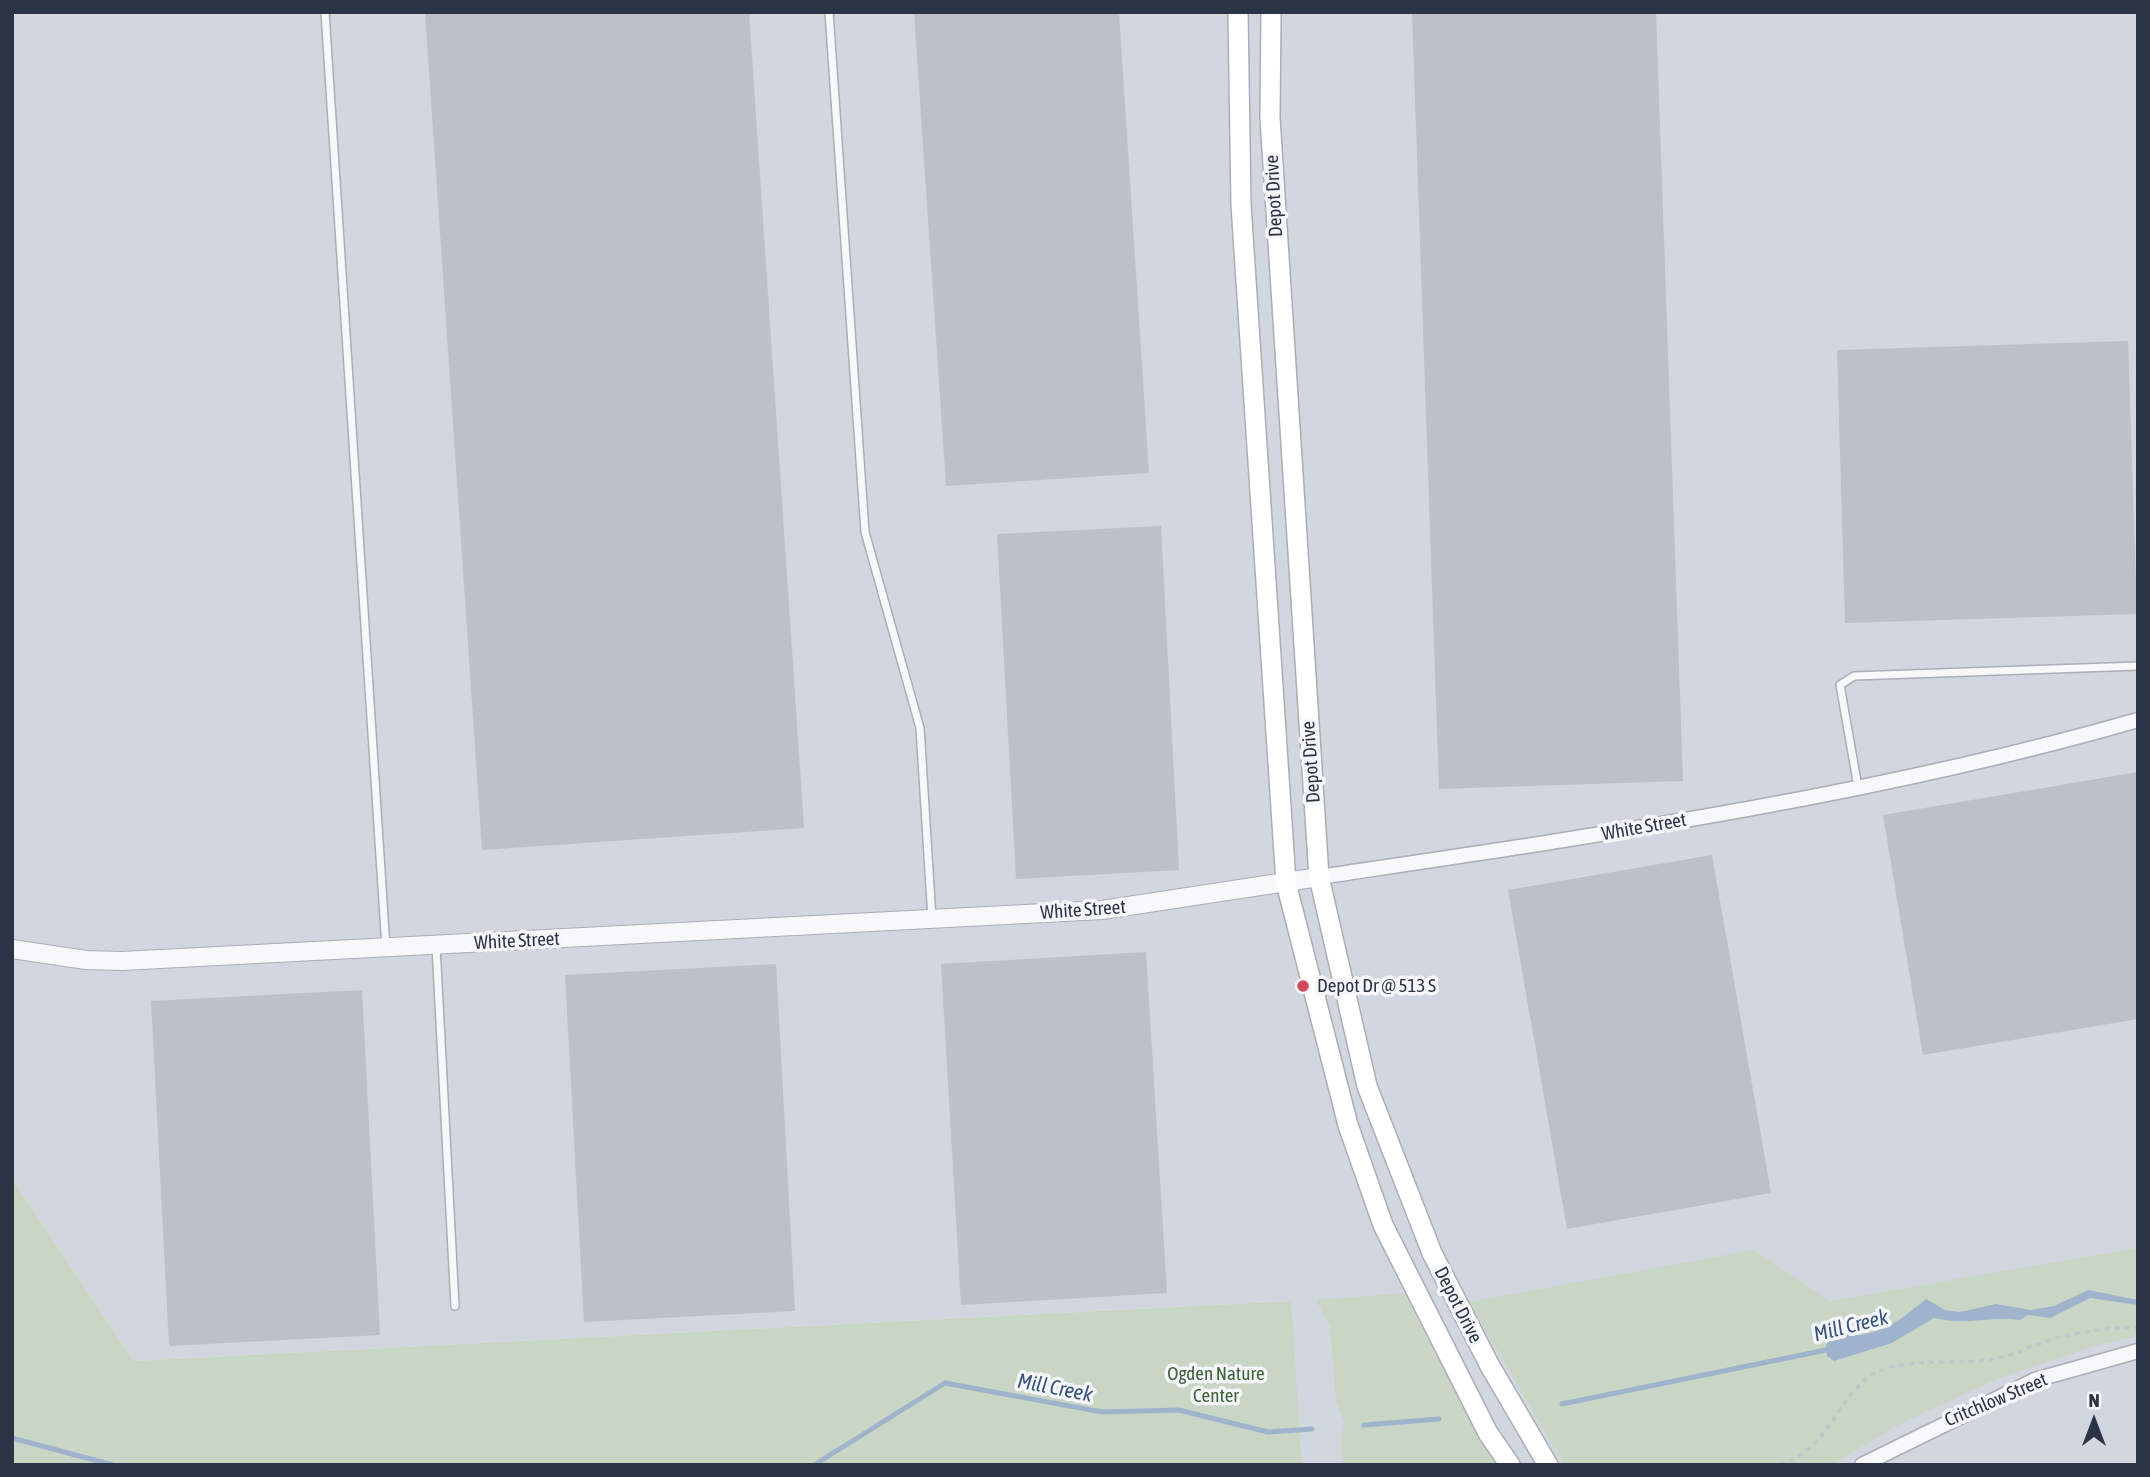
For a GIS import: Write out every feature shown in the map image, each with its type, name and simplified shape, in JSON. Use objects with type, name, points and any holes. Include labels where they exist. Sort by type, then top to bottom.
[{"type":"main road","name":"Depot Drive","points":[[1238,12],[1241,205],[1286,883],[1348,1125],[1383,1225],[1488,1433],[1510,1465]]},
{"type":"main road","name":"Depot Drive","points":[[1270,12],[1270,118],[1319,877],[1367,1086],[1432,1253],[1490,1366],[1548,1465]]},
{"type":"street","name":"White Street","points":[[12,949],[86,960],[122,961],[1102,910],[1571,840],[1858,787],[2057,743],[2138,720]]},
{"type":"street","name":"Critchlow Street","points":[[1862,1465],[1896,1445],[2035,1380],[2138,1351]]},
{"type":"lane","points":[[325,12],[386,948]]},
{"type":"lane","points":[[829,12],[865,532],[920,728],[932,919]]},
{"type":"lane","points":[[1858,787],[1840,685],[1854,676],[2138,666]]},
{"type":"lane","points":[[436,945],[455,1306]]},
{"type":"path","points":[[1780,1465],[1798,1458],[1818,1443],[1846,1400],[1869,1377],[1893,1364],[1997,1359],[2063,1336],[2138,1327]]},
{"type":"shaded area","points":[[12,12],[2138,12],[2138,1465],[1302,1465],[1290,1301],[134,1361],[12,1178]]},
{"type":"green space","name":"Ogden Nature Center","points":[[12,1178],[134,1361],[1291,1301],[1302,1465],[12,1465]]},
{"type":"green space","points":[[2138,1248],[2138,1336],[2095,1346],[1999,1378],[1900,1424],[1831,1465],[1564,1465],[1469,1302],[1754,1250],[1830,1301]]},
{"type":"green space","points":[[1404,1293],[1457,1396],[1498,1465],[1343,1465],[1341,1442],[1344,1423],[1336,1399],[1330,1327],[1316,1300]]},
{"type":"water","points":[[2088,1290],[2138,1300],[2138,1305],[2090,1298],[2050,1318],[2028,1315],[2020,1320],[1957,1321],[1934,1318],[1892,1343],[1834,1361],[1827,1356],[1826,1345],[1836,1332],[1858,1335],[1877,1331],[1903,1317],[1926,1299],[1945,1310],[1960,1312],[1996,1304],[2031,1310],[2054,1306]]},
{"type":"building","points":[[425,12],[749,12],[804,828],[482,850]]},
{"type":"building","points":[[914,12],[1119,12],[1149,473],[946,486]]},
{"type":"building","points":[[1412,12],[1656,12],[1683,781],[1439,789]]},
{"type":"building","points":[[2128,341],[2137,614],[1845,623],[1837,350]]},
{"type":"building","points":[[1161,526],[1179,870],[1016,879],[997,534]]},
{"type":"building","points":[[2138,772],[2138,1019],[1923,1055],[1883,815]]},
{"type":"building","points":[[1712,855],[1771,1193],[1567,1229],[1508,890]]},
{"type":"building","points":[[1146,952],[1167,1293],[961,1305],[941,964]]},
{"type":"building","points":[[776,964],[795,1311],[584,1322],[565,975]]},
{"type":"building","points":[[362,990],[380,1335],[169,1346],[151,1001]]},
{"type":"waterway","name":"Mill Creek","points":[[1562,1404],[1831,1349]]},
{"type":"waterway","name":"Mill Creek","points":[[814,1465],[945,1383],[1102,1412],[1179,1410],[1268,1432],[1312,1429]]},
{"type":"waterway","name":"Mill Creek","points":[[1364,1425],[1439,1419]]},
{"type":"waterway","name":"Mill Creek","points":[[12,1438],[113,1465]]},
{"type":"place","name":"Depot Dr @ 513 S","points":[[1303,986]]}]
